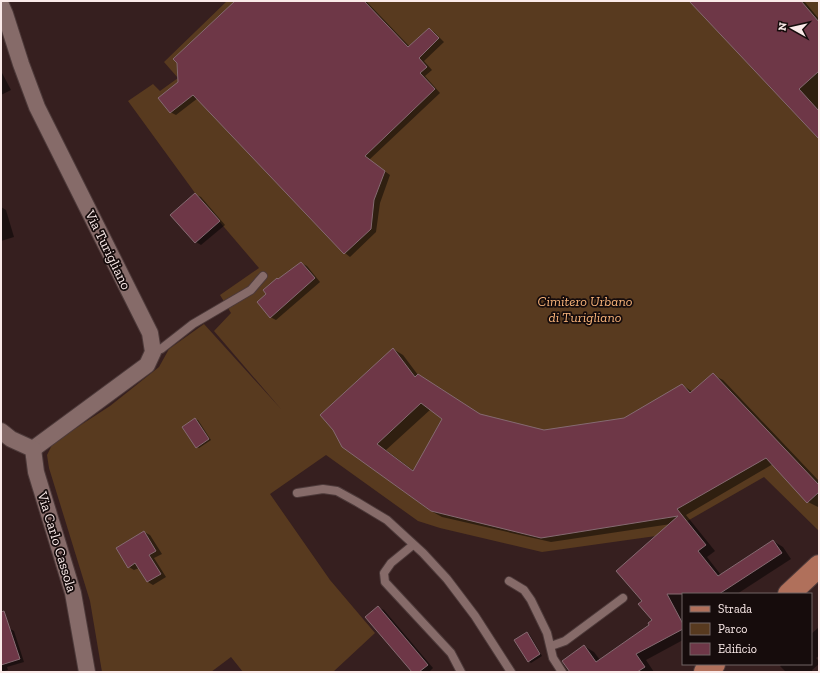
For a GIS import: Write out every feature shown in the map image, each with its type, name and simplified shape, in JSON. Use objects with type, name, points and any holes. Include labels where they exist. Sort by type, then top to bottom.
[{"type":"main road","points":[[790,593],[819,566]]},
{"type":"main road","points":[[705,672],[713,665]]},
{"type":"street","name":"Via Turigliano","points":[[1,5],[21,64],[38,107],[150,332],[153,352]]},
{"type":"street","points":[[1,431],[11,439],[33,448],[147,364],[153,352]]},
{"type":"street","name":"Via Carlo Cassola","points":[[33,448],[36,472],[73,593],[87,672]]},
{"type":"lane","points":[[153,352],[161,349],[193,324],[251,290],[264,276]]},
{"type":"lane","points":[[297,493],[323,489],[337,491],[387,520],[447,579],[475,616],[511,672]]},
{"type":"lane","points":[[413,545],[391,562],[384,573],[385,582],[451,653],[461,672]]},
{"type":"lane","points":[[509,581],[524,590],[531,600],[547,633],[553,658],[562,672]]},
{"type":"lane","points":[[551,646],[565,641],[623,598]]},
{"type":"green space","name":"Cimitero Urbano di Turigliano","points":[[227,1],[819,1],[819,531],[764,477],[663,535],[542,552],[440,528],[418,521],[326,455],[270,494],[330,580],[375,633],[333,672],[243,672],[231,657],[211,672],[102,672],[90,601],[49,468],[47,455],[53,443],[110,406],[159,367],[169,349],[204,324],[281,409],[214,331],[231,313],[220,295],[259,268],[195,193],[128,101],[153,84],[160,91],[178,78],[164,62]]},
{"type":"building","points":[[235,1],[364,1],[408,47],[429,28],[439,38],[419,58],[427,67],[420,73],[435,89],[365,156],[385,171],[374,200],[371,229],[344,254],[193,95],[170,113],[158,98],[178,82],[177,63],[173,59]]},
{"type":"building","points":[[689,1],[801,1],[819,22],[819,71],[799,89],[819,111],[819,139]]},
{"type":"building","points":[[195,193],[220,221],[195,243],[170,215]]},
{"type":"building","points":[[301,262],[315,278],[270,318],[257,302],[266,294],[263,290],[277,278],[278,279]]},
{"type":"building","points":[[393,348],[415,377],[418,374],[480,414],[544,430],[624,418],[682,384],[690,393],[713,373],[819,485],[819,492],[807,503],[766,458],[677,509],[706,545],[698,551],[718,576],[773,540],[782,553],[721,593],[667,594],[682,622],[682,630],[636,654],[645,667],[637,672],[570,672],[562,661],[584,645],[596,662],[649,625],[648,623],[652,620],[638,604],[642,601],[616,571],[678,516],[541,538],[431,511],[342,447],[333,430],[320,415]],"holes":[[[421,403],[442,419],[413,471],[377,444]]]},
{"type":"building","points":[[195,418],[209,439],[196,448],[182,427]]},
{"type":"building","points":[[144,531],[156,551],[149,555],[161,574],[147,582],[135,563],[128,568],[116,548]]},
{"type":"building","points":[[378,606],[428,665],[419,672],[412,672],[365,617]]},
{"type":"building","points":[[4,611],[20,659],[1,665],[1,612]]},
{"type":"building","points":[[527,632],[540,654],[528,662],[514,640]]}]
